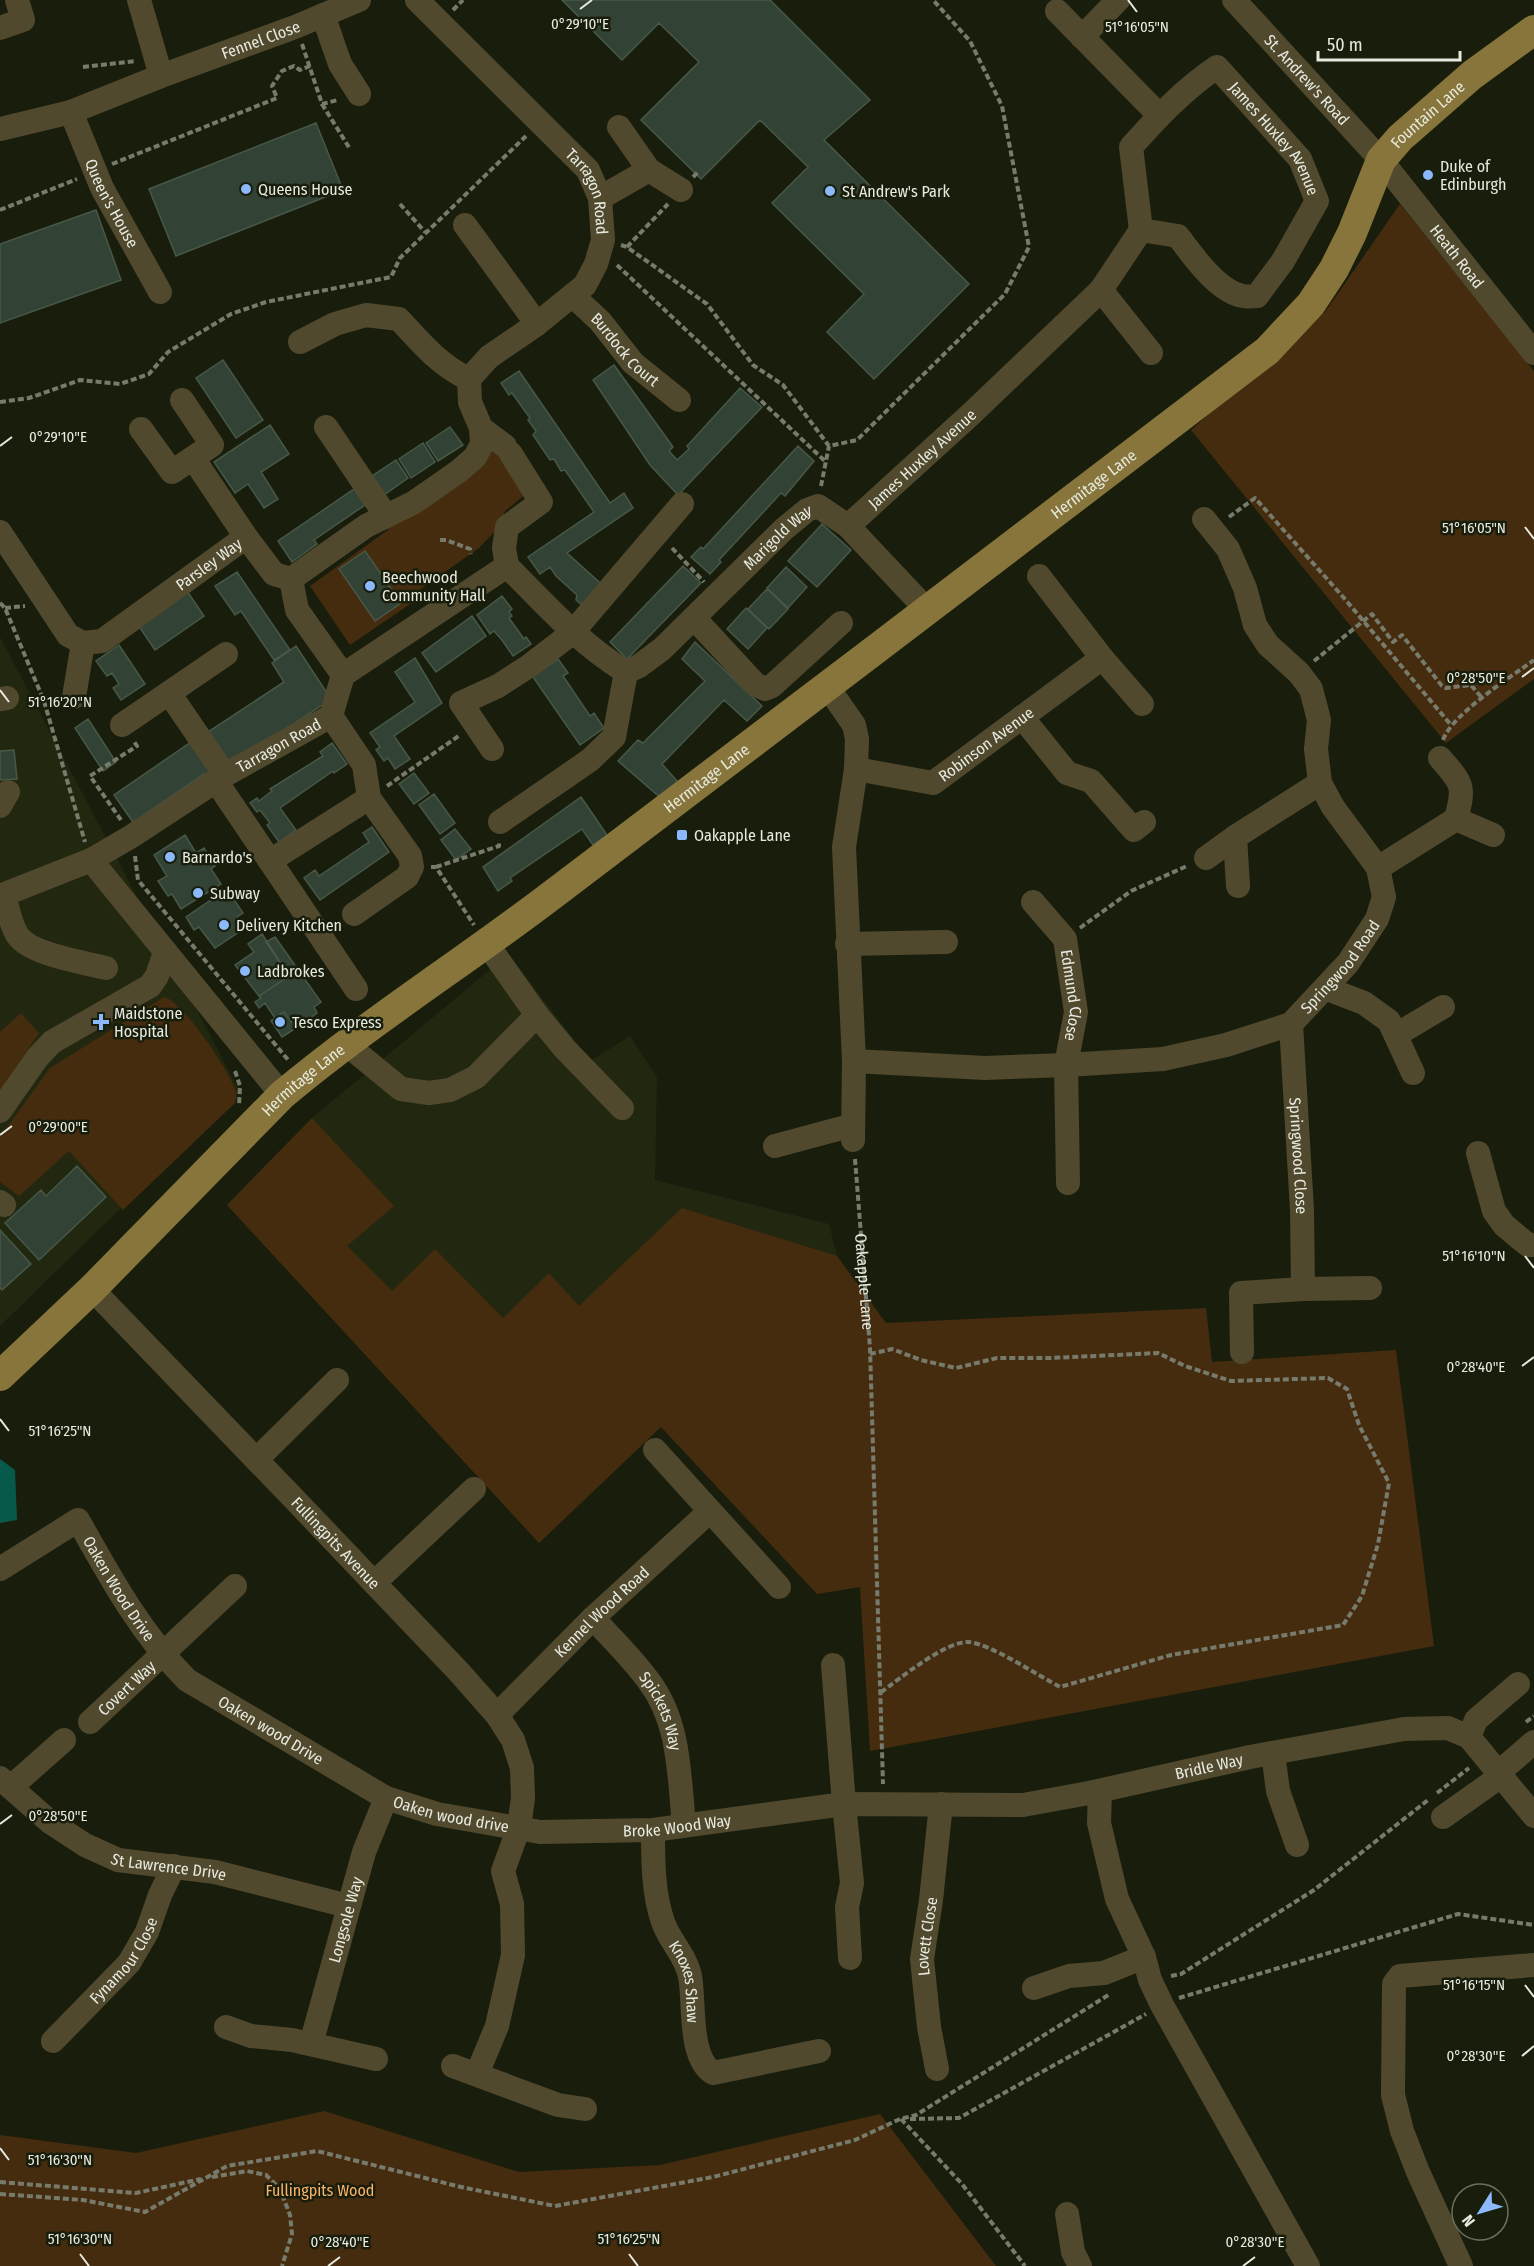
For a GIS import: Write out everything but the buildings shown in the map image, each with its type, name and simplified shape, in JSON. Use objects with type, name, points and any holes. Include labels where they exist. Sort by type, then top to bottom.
[{"type":"main road","name":"Fountain Lane","points":[[1381,160],[1400,138],[1472,75],[1534,30]]},
{"type":"main road","name":"Hermitage Lane","points":[[0,1376],[92,1289],[293,1086],[346,1044],[488,944],[1267,351],[1311,304],[1334,268],[1352,233],[1381,160]]},
{"type":"street","points":[[0,28],[23,20],[17,0]]},
{"type":"street","points":[[139,0],[162,76]]},
{"type":"street","name":"Fennel Close","points":[[0,129],[71,112],[295,27],[359,0]]},
{"type":"street","name":"Tarragon Road","points":[[417,0],[588,170],[600,198],[602,245],[597,264],[585,285],[537,324],[489,357],[469,379]]},
{"type":"street","points":[[1082,37],[1118,0]]},
{"type":"street","name":"St. Andrew's Road","points":[[1234,0],[1381,160]]},
{"type":"street","points":[[1057,11],[1159,115]]},
{"type":"street","points":[[323,15],[340,64],[359,94]]},
{"type":"street","name":"James Huxley Avenue","points":[[848,526],[970,415],[1101,290],[1141,230],[1131,147],[1159,115],[1197,81],[1217,67],[1300,159],[1317,201],[1283,261],[1257,296],[1242,296],[1230,291],[1204,270],[1178,236],[1141,230]]},
{"type":"street","name":"Queen's House","points":[[71,112],[102,188],[160,292]]},
{"type":"street","points":[[620,127],[650,170],[681,190]]},
{"type":"street","name":"Heath Road","points":[[1381,160],[1534,353]]},
{"type":"street","points":[[600,198],[650,170]]},
{"type":"street","points":[[465,225],[537,324]]},
{"type":"street","points":[[1101,290],[1150,353]]},
{"type":"street","name":"Burdock Court","points":[[573,296],[600,321],[633,363],[679,400]]},
{"type":"street","points":[[300,342],[335,324],[366,315],[399,319],[429,352],[456,373],[469,379],[470,402],[482,428],[482,444],[475,457],[413,504],[366,526],[291,579],[297,610],[343,675],[507,566]]},
{"type":"street","points":[[141,429],[172,472],[212,445],[182,400]]},
{"type":"street","points":[[326,427],[386,516]]},
{"type":"street","points":[[482,428],[508,450],[542,502],[507,527],[504,548],[507,566],[572,633],[599,655],[626,672],[614,737],[590,760],[500,822]]},
{"type":"street","points":[[193,458],[246,537]]},
{"type":"street","points":[[492,749],[460,703],[498,686],[572,633],[682,504]]},
{"type":"street","name":"Marigold Way","points":[[626,672],[639,666],[662,649],[784,529],[807,510],[818,506],[848,526],[928,611]]},
{"type":"street","name":"Springwood Road","points":[[854,1061],[985,1068],[1163,1059],[1226,1045],[1291,1024],[1348,963],[1377,919],[1384,897],[1378,868],[1333,807],[1320,783],[1316,748],[1319,720],[1311,689],[1299,673],[1268,645],[1256,625],[1245,588],[1228,549],[1208,524]]},
{"type":"street","points":[[0,532],[8,560],[68,635],[83,644],[74,697]]},
{"type":"street","name":"Parsley Way","points":[[83,644],[102,641],[246,537],[274,574],[291,579]]},
{"type":"street","points":[[1039,576],[1102,658],[1142,704]]},
{"type":"street","points":[[694,618],[755,684],[765,689],[772,686],[841,622]]},
{"type":"street","points":[[122,725],[226,654]]},
{"type":"street","name":"Robinson Avenue","points":[[856,769],[933,783],[1102,658]]},
{"type":"street","name":"Tarragon Road","points":[[2,896],[90,860],[132,836],[220,778],[331,716],[343,675]]},
{"type":"street","points":[[775,1146],[853,1133],[854,1061],[844,847],[856,769],[857,739],[854,725],[827,686]]},
{"type":"street","points":[[169,693],[270,861],[356,989]]},
{"type":"street","points":[[331,716],[364,765],[369,798],[410,856],[424,867],[354,914]]},
{"type":"street","points":[[1022,717],[1067,773],[1092,781],[1134,830],[1144,822]]},
{"type":"street","points":[[1378,868],[1456,819],[1463,793],[1458,778],[1440,758]]},
{"type":"street","points":[[1206,858],[1320,783]]},
{"type":"street","points":[[270,861],[369,798]]},
{"type":"street","points":[[1456,819],[1493,835]]},
{"type":"street","points":[[1235,837],[1238,886]]},
{"type":"street","points":[[90,860],[165,952],[293,1086]]},
{"type":"street","points":[[2,896],[15,931],[26,944],[37,950],[106,968]]},
{"type":"street","name":"Edmund Close","points":[[1033,902],[1065,939],[1076,1012],[1066,1065],[1068,1183]]},
{"type":"street","points":[[847,944],[946,942]]},
{"type":"street","points":[[488,944],[537,1016],[565,1049],[622,1108]]},
{"type":"street","points":[[0,1111],[30,1067],[52,1042],[150,986],[165,952]]},
{"type":"street","points":[[1325,988],[1365,1003],[1389,1021],[1413,1072]]},
{"type":"street","points":[[1396,1035],[1443,1007]]},
{"type":"street","points":[[346,1044],[401,1089],[429,1093],[450,1090],[476,1077],[537,1016]]},
{"type":"street","name":"Springwood Close","points":[[1291,1024],[1302,1210],[1303,1289]]},
{"type":"street","points":[[1478,1153],[1494,1211],[1504,1225],[1531,1245]]},
{"type":"street","points":[[1242,1352],[1241,1293],[1370,1288]]},
{"type":"street","name":"Fullingpits Avenue","points":[[92,1289],[374,1583],[497,1715],[513,1740],[522,1768],[523,1798],[519,1827],[503,1871],[512,1904],[513,1955],[497,2026],[477,2074]]},
{"type":"street","points":[[257,1459],[337,1380]]},
{"type":"street","points":[[655,1450],[779,1587]]},
{"type":"street","points":[[374,1583],[474,1490]]},
{"type":"street","name":"Kennel Wood Road","points":[[497,1715],[593,1618],[710,1511]]},
{"type":"street","name":"Oaken Wood Drive","points":[[0,1569],[78,1520],[122,1598],[162,1656]]},
{"type":"street","name":"Covert Way","points":[[90,1722],[235,1586]]},
{"type":"street","name":"Spickets Way","points":[[593,1618],[649,1680],[664,1706],[674,1733],[684,1825]]},
{"type":"street","name":"Oaken wood Drive","points":[[162,1656],[187,1680],[386,1798]]},
{"type":"street","points":[[833,1665],[839,1805],[852,1883],[847,1907],[850,1958]]},
{"type":"street","points":[[1518,1684],[1476,1720],[1468,1737],[1534,1816]]},
{"type":"street","name":"Bridle Way","points":[[839,1805],[1023,1805],[1100,1791],[1273,1753],[1404,1729],[1448,1728],[1468,1737]]},
{"type":"street","points":[[1443,1816],[1530,1733]]},
{"type":"street","name":"St Lawrence Drive","points":[[64,1740],[5,1783],[50,1822],[85,1845],[118,1860],[215,1872],[348,1906]]},
{"type":"street","points":[[1273,1753],[1278,1791],[1297,1845]]},
{"type":"street","points":[[1100,1791],[1099,1823],[1117,1899],[1143,1957],[1150,1980],[1308,2266]]},
{"type":"street","name":"Oaken wood drive","points":[[386,1798],[437,1814],[519,1827]]},
{"type":"street","name":"Longsole Way","points":[[311,2044],[364,1852],[386,1798]]},
{"type":"street","name":"Lovett Close","points":[[937,2069],[929,2026],[922,1959],[932,1900],[941,1804]]},
{"type":"street","name":"Broke Wood Way","points":[[519,1827],[540,1832],[653,1830],[839,1805]]},
{"type":"street","name":"Knoxes Shaw","points":[[653,1830],[652,1874],[663,1923],[683,1954],[690,1977],[693,2022],[701,2057],[706,2068],[713,2073],[819,2051]]},
{"type":"street","name":"Fynamour Close","points":[[53,2041],[129,1963],[147,1932],[160,1895],[174,1866]]},
{"type":"street","points":[[1034,1988],[1069,1976],[1104,1973],[1143,1957]]},
{"type":"street","points":[[1461,2266],[1402,2132],[1394,2095],[1394,1984],[1400,1976],[1534,1965]]},
{"type":"street","points":[[226,2027],[251,2036],[311,2044],[376,2059]]},
{"type":"street","points":[[453,2066],[558,2105],[585,2109]]},
{"type":"street","points":[[1067,2214],[1073,2252],[1080,2266]]},
{"type":"path","points":[[829,446],[857,440],[1005,294],[1029,247],[1002,106],[970,41],[933,0]]},
{"type":"path","points":[[295,27],[322,104],[350,149]]},
{"type":"path","points":[[0,210],[278,98],[273,86],[282,71],[294,66],[300,70],[310,66]]},
{"type":"path","points":[[322,104],[359,94]]},
{"type":"path","points":[[0,402],[29,398],[80,380],[120,384],[149,374],[168,352],[231,314],[266,302],[391,277],[400,258],[425,232],[542,122]]},
{"type":"path","points":[[627,247],[681,190]]},
{"type":"path","points":[[400,204],[425,232]]},
{"type":"path","points":[[602,245],[826,462]]},
{"type":"path","points":[[602,245],[627,247],[707,304],[753,365],[783,386],[829,446],[818,506]]},
{"type":"path","points":[[1208,524],[1255,498],[1451,725]]},
{"type":"path","points":[[658,534],[717,595]]},
{"type":"path","points":[[440,540],[470,549],[471,554]]},
{"type":"path","points":[[0,603],[5,608],[44,701],[90,860]]},
{"type":"path","points":[[1328,649],[1372,614],[1393,642],[1402,635],[1442,686],[1446,688],[1471,685],[1482,698]]},
{"type":"path","points":[[1440,758],[1441,746],[1451,725],[1482,698],[1534,660]]},
{"type":"path","points":[[122,725],[137,746],[90,776],[132,836],[138,880],[293,1086]]},
{"type":"path","points":[[369,798],[475,725]]},
{"type":"path","points":[[488,944],[424,867],[499,846],[500,822]]},
{"type":"path","points":[[1065,939],[1131,891],[1206,858]]},
{"type":"path","name":"Oakapple Lane","points":[[853,1133],[870,1351],[883,1804]]},
{"type":"path","points":[[870,1351],[892,1349],[921,1360],[956,1368],[997,1358],[1051,1359],[1158,1353],[1185,1366],[1231,1381],[1328,1378],[1347,1389],[1359,1425],[1389,1483],[1378,1544],[1362,1596],[1342,1625],[1171,1654],[1060,1687],[997,1651],[967,1642],[937,1652],[880,1693]]},
{"type":"path","points":[[1530,1733],[1534,1716]]},
{"type":"path","points":[[1150,1980],[1181,1974],[1314,1890],[1494,1768]]},
{"type":"path","points":[[900,2119],[959,2118],[1170,2001],[1458,1914],[1534,1925]]},
{"type":"path","points":[[0,2194],[83,2200],[145,2212],[227,2166],[317,2151],[460,2187],[555,2206],[713,2177],[855,2140],[900,2119],[916,2115],[1115,1990]]},
{"type":"path","points":[[900,2119],[962,2184],[1025,2266]]},
{"type":"path","points":[[0,2182],[136,2193],[247,2171],[266,2175],[280,2189],[290,2215],[292,2234],[282,2266]]},
{"type":"shaded area","name":"Maidstone Hospital","points":[[0,637],[240,1092],[0,1326]]},
{"type":"shaded area","points":[[509,954],[590,1061],[630,1036],[657,1077],[655,1180],[829,1224],[837,1256],[539,1543],[227,1205],[312,1118]]},
{"type":"green space","points":[[1400,204],[1534,371],[1534,679],[1446,743],[1191,430],[1325,312]]},
{"type":"green space","points":[[496,446],[527,493],[505,511],[498,528],[479,548],[421,589],[416,600],[350,645],[310,586],[388,530],[390,521]]},
{"type":"green space","points":[[164,997],[182,1010],[215,1053],[235,1089],[235,1103],[123,1210],[69,1151],[19,1196],[0,1182],[0,1137],[50,1068]]},
{"type":"green space","points":[[21,1013],[39,1033],[0,1091],[0,1032]]},
{"type":"green space","points":[[312,1118],[394,1206],[347,1246],[392,1291],[435,1249],[503,1318],[549,1273],[579,1306],[682,1208],[837,1256],[886,1323],[1206,1308],[1212,1362],[1396,1350],[1434,1646],[870,1751],[860,1587],[817,1594],[661,1427],[539,1543],[227,1205]]},
{"type":"green space","name":"Fullingpits Wood","points":[[324,2111],[519,2172],[660,2165],[880,2114],[996,2266],[0,2266],[0,2135],[136,2153]]},
{"type":"water","points":[[0,1459],[15,1470],[17,1520],[0,1523]]},
{"type":"place","name":"Duke of Edinburgh","points":[[1428,175]]},
{"type":"place","name":"Queens House","points":[[246,189]]},
{"type":"place","name":"St Andrew's Park","points":[[830,191]]},
{"type":"place","name":"Beechwood Community Hall","points":[[370,586]]},
{"type":"place","name":"Oakapple Lane","points":[[682,835]]},
{"type":"place","name":"Barnardo's","points":[[170,857]]},
{"type":"place","name":"Subway","points":[[198,893]]},
{"type":"place","name":"Delivery Kitchen","points":[[224,925]]},
{"type":"place","name":"Ladbrokes","points":[[245,971]]},
{"type":"place","name":"Maidstone Hospital","points":[[101,1022]]},
{"type":"place","name":"Tesco Express","points":[[280,1022]]}]
